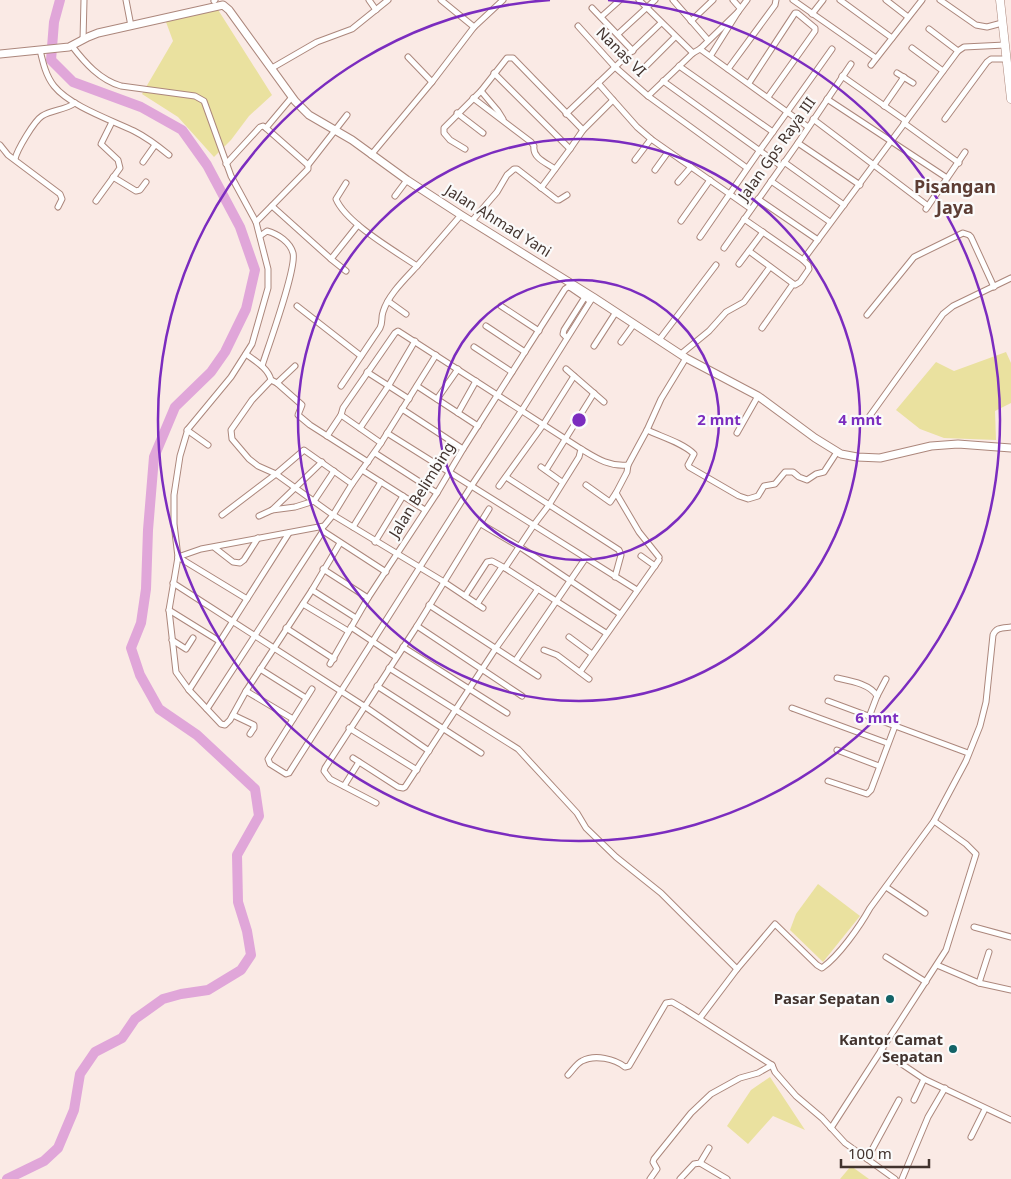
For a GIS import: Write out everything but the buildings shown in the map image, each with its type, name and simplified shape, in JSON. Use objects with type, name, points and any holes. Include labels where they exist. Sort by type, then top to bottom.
[{"type":"main road","points":[[1000,0],[1002,23],[1007,39],[1006,59],[1011,100]]},
{"type":"street","points":[[83,40],[84,0]]},
{"type":"street","points":[[126,0],[130,26]]},
{"type":"street","points":[[369,0],[376,10]]},
{"type":"street","points":[[272,68],[317,42],[352,29],[388,0]]},
{"type":"street","points":[[441,0],[474,27]]},
{"type":"street","points":[[371,155],[432,82],[474,27],[503,0]]},
{"type":"street","points":[[601,17],[620,0]]},
{"type":"street","points":[[639,0],[693,53]]},
{"type":"street","points":[[618,34],[655,0]]},
{"type":"street","points":[[673,0],[708,40]]},
{"type":"street","points":[[733,0],[739,10]]},
{"type":"street","points":[[710,55],[747,0]]},
{"type":"street","points":[[728,69],[775,5],[776,0]]},
{"type":"street","points":[[794,0],[876,58]]},
{"type":"street","points":[[812,14],[824,0]]},
{"type":"street","points":[[840,0],[892,38]]},
{"type":"street","points":[[886,0],[908,18]]},
{"type":"street","points":[[871,65],[922,0]]},
{"type":"street","points":[[940,0],[976,25],[987,27],[1002,23]]},
{"type":"street","points":[[691,22],[709,1]]},
{"type":"street","name":"Jalan Ahmad Yani","points":[[0,54],[70,47],[98,34],[214,2],[221,4],[228,8],[292,97],[309,115],[335,130],[407,180],[589,298],[616,312],[683,356],[758,396],[837,452],[846,456],[880,458],[939,445],[958,444],[1011,448]]},
{"type":"street","points":[[592,8],[633,51]]},
{"type":"street","points":[[648,96],[693,53],[700,49],[739,10]]},
{"type":"street","points":[[748,83],[794,14],[797,13],[814,25],[815,29],[768,97]]},
{"type":"street","points":[[566,114],[661,23]]},
{"type":"street","name":"Nanas VI","points":[[578,26],[616,67],[648,96],[747,168]]},
{"type":"street","points":[[929,29],[958,50]]},
{"type":"street","points":[[640,71],[675,37]]},
{"type":"street","points":[[803,260],[958,50],[964,47],[1007,39]]},
{"type":"street","points":[[70,47],[91,68],[113,84],[174,92],[201,98],[206,105],[226,164],[256,222],[268,269],[268,288],[252,344],[231,377],[187,430],[180,456],[174,495],[174,524],[178,557],[169,610],[176,672],[189,690],[223,725],[230,720],[246,691],[312,590],[340,543]]},
{"type":"street","points":[[912,48],[943,71]]},
{"type":"street","points":[[700,49],[808,127]]},
{"type":"street","points":[[700,237],[832,49]]},
{"type":"street","points":[[43,50],[44,67],[54,87],[75,102],[138,134],[169,154]]},
{"type":"street","points":[[408,57],[432,82]]},
{"type":"street","points":[[465,149],[450,140],[444,133],[444,127],[480,91],[507,58],[513,58],[583,130]]},
{"type":"street","points":[[945,119],[987,62],[991,59],[1006,59]]},
{"type":"street","name":"Jalan Gps Raya III","points":[[724,248],[798,143],[850,64]]},
{"type":"street","points":[[679,66],[773,132]]},
{"type":"street","points":[[494,73],[570,149]]},
{"type":"street","points":[[896,73],[913,83]]},
{"type":"street","points":[[842,76],[959,163]]},
{"type":"street","points":[[884,106],[904,77]]},
{"type":"street","points":[[663,81],[760,150],[844,205]]},
{"type":"street","points":[[598,83],[637,127],[651,139],[751,209]]},
{"type":"street","points":[[480,91],[505,122]]},
{"type":"street","points":[[266,128],[292,97]]},
{"type":"street","points":[[473,98],[534,144],[536,156],[555,169]]},
{"type":"street","points":[[827,99],[890,142],[948,178]]},
{"type":"street","points":[[541,188],[583,130],[613,100]]},
{"type":"street","points":[[15,159],[40,118],[66,108],[75,102]]},
{"type":"street","points":[[458,113],[483,133]]},
{"type":"street","points":[[256,222],[308,169],[308,165],[348,115]]},
{"type":"street","points":[[813,119],[874,164],[927,207],[965,152]]},
{"type":"street","points":[[96,201],[119,169],[120,164],[102,144],[112,122]]},
{"type":"street","points":[[226,164],[263,126],[308,165]]},
{"type":"street","points":[[635,160],[651,139]]},
{"type":"street","points":[[798,143],[860,185]]},
{"type":"street","points":[[0,145],[8,155],[60,194],[62,199],[58,207]]},
{"type":"street","points":[[143,162],[155,145]]},
{"type":"street","points":[[655,170],[668,152]]},
{"type":"street","points":[[678,182],[691,167]]},
{"type":"street","points":[[471,222],[497,192],[507,175],[514,169],[517,169],[559,200],[567,195]]},
{"type":"street","points":[[113,177],[136,191],[140,190],[146,182]]},
{"type":"street","points":[[395,196],[407,180]]},
{"type":"street","points":[[681,221],[710,180]]},
{"type":"street","points":[[771,181],[830,222]]},
{"type":"street","points":[[346,183],[336,198],[336,202],[358,224],[417,266]]},
{"type":"street","points":[[758,199],[818,240]]},
{"type":"street","points":[[272,206],[346,270]]},
{"type":"street","points":[[341,386],[382,324],[383,312],[388,301],[461,215]]},
{"type":"street","points":[[744,218],[803,260],[809,268],[798,284],[793,284],[749,251]]},
{"type":"street","points":[[331,259],[358,224]]},
{"type":"street","points":[[260,236],[267,231],[278,234],[294,255],[275,328],[262,366]]},
{"type":"street","points":[[739,264],[763,232]]},
{"type":"street","points":[[867,315],[914,257],[963,233],[971,237],[994,286]]},
{"type":"street","points":[[659,340],[716,265]]},
{"type":"street","points":[[586,485],[610,502],[627,472],[628,465],[683,356],[726,312],[744,302],[770,267]]},
{"type":"street","points":[[869,417],[943,314],[953,306],[1011,278]]},
{"type":"street","points":[[762,328],[793,284]]},
{"type":"street","name":"Jalan Belimbing","points":[[330,664],[368,598],[437,493],[566,288],[571,288],[589,298]]},
{"type":"street","points":[[312,689],[268,760],[270,764],[287,774],[522,410],[589,298]]},
{"type":"street","points":[[388,301],[406,314]]},
{"type":"street","points":[[296,306],[361,356]]},
{"type":"street","points":[[501,306],[539,331]]},
{"type":"street","points":[[594,346],[616,312]]},
{"type":"street","points":[[622,342],[634,324]]},
{"type":"street","points":[[486,326],[524,352]]},
{"type":"street","points":[[326,436],[367,372],[397,331],[401,331],[498,396],[596,458],[612,464],[628,465]]},
{"type":"street","points":[[360,428],[389,385],[415,341]]},
{"type":"street","points":[[474,347],[512,372]]},
{"type":"street","points":[[246,354],[262,366],[271,380],[302,405],[298,415],[326,436],[368,462]]},
{"type":"street","points":[[206,709],[322,529],[375,453],[436,355]]},
{"type":"street","points":[[277,383],[294,366]]},
{"type":"street","points":[[437,399],[458,369]]},
{"type":"street","points":[[566,369],[604,402]]},
{"type":"street","points":[[367,372],[408,399]]},
{"type":"street","points":[[499,486],[543,425],[574,376]]},
{"type":"street","points":[[271,380],[252,400],[232,427],[230,434],[238,447],[261,469],[276,474],[333,515],[353,526],[375,542],[420,567],[483,608]]},
{"type":"street","points":[[458,413],[476,381]]},
{"type":"street","points":[[417,386],[478,426]]},
{"type":"street","points":[[562,482],[544,468],[566,440],[594,393]]},
{"type":"street","points":[[736,433],[758,396]]},
{"type":"street","points":[[402,409],[463,449]]},
{"type":"street","points":[[341,415],[381,443]]},
{"type":"street","points":[[187,430],[208,445]]},
{"type":"street","points":[[647,430],[688,449],[694,454],[688,465],[689,467],[748,499],[758,495],[764,486],[775,484],[784,472],[793,472],[803,480],[824,472],[837,452]]},
{"type":"street","points":[[387,433],[636,590]]},
{"type":"street","points":[[477,604],[549,505],[579,457],[581,449]]},
{"type":"street","points":[[222,515],[304,450],[352,484]]},
{"type":"street","points":[[375,453],[437,493]]},
{"type":"street","points":[[272,510],[322,462]]},
{"type":"street","points":[[259,516],[272,510],[295,507],[314,501],[334,470]]},
{"type":"street","points":[[362,470],[425,510]]},
{"type":"street","points":[[506,477],[620,550],[621,554],[615,576]]},
{"type":"street","points":[[353,526],[381,482]]},
{"type":"street","points":[[580,672],[659,558],[642,536],[616,493]]},
{"type":"street","points":[[375,542],[403,496]]},
{"type":"street","points":[[376,803],[330,779],[324,772],[328,761],[417,626],[489,509]]},
{"type":"street","points":[[481,524],[520,547],[620,614]]},
{"type":"street","points":[[178,557],[196,550],[258,538],[322,529],[340,543],[386,572]]},
{"type":"street","points":[[189,690],[289,533]]},
{"type":"street","points":[[214,548],[233,562],[240,564],[258,538]]},
{"type":"street","points":[[641,556],[655,566]]},
{"type":"street","points":[[178,557],[247,599]]},
{"type":"street","points":[[516,660],[585,559]]},
{"type":"street","points":[[465,596],[488,561],[492,561],[606,633]]},
{"type":"street","points":[[323,569],[368,598]]},
{"type":"street","points":[[173,583],[364,706],[429,751]]},
{"type":"street","points":[[353,758],[401,788],[406,786],[496,648],[538,589]]},
{"type":"street","points":[[312,590],[356,618]]},
{"type":"street","points":[[303,604],[396,657]]},
{"type":"street","points":[[429,605],[538,676]]},
{"type":"street","points":[[169,610],[219,641]]},
{"type":"street","points":[[417,626],[483,668],[522,696]]},
{"type":"street","points":[[700,1018],[737,969],[775,924],[816,966],[822,968],[830,962],[862,923],[870,908],[934,821],[962,768],[980,726],[986,702],[993,635],[1001,628],[1011,627]]},
{"type":"street","points":[[286,628],[334,658]]},
{"type":"street","points":[[569,637],[592,654]]},
{"type":"street","points":[[172,640],[186,649],[193,638]]},
{"type":"street","points":[[403,647],[507,713]]},
{"type":"street","points":[[544,650],[558,655],[588,679]]},
{"type":"street","points":[[389,668],[518,749],[577,813],[586,828],[616,857],[661,893],[737,969]]},
{"type":"street","points":[[260,669],[306,698]]},
{"type":"street","points":[[837,678],[874,690],[877,696]]},
{"type":"street","points":[[869,717],[886,680]]},
{"type":"street","points":[[377,686],[481,754]]},
{"type":"street","points":[[246,691],[293,719]]},
{"type":"street","points":[[828,701],[968,753]]},
{"type":"street","points":[[792,708],[887,743]]},
{"type":"street","points":[[233,714],[254,725],[250,734]]},
{"type":"street","points":[[828,781],[867,794],[871,790],[887,743],[895,726]]},
{"type":"street","points":[[349,728],[417,770]]},
{"type":"street","points":[[837,750],[879,766]]},
{"type":"street","points":[[344,786],[359,762]]},
{"type":"street","points":[[831,1128],[946,950],[976,854],[966,844],[934,821]]},
{"type":"street","points":[[886,887],[925,913]]},
{"type":"street","points":[[974,927],[1011,937]]},
{"type":"street","points":[[979,983],[990,952]]},
{"type":"street","points":[[886,957],[926,982]]},
{"type":"street","points":[[937,965],[979,983],[1011,990]]},
{"type":"street","points":[[568,1075],[581,1062],[587,1060],[609,1058],[625,1067],[628,1066],[666,1003],[672,1002],[772,1065],[796,1096],[822,1118],[845,1143],[895,1179]]},
{"type":"street","points":[[881,1050],[924,1079],[1011,1120]]},
{"type":"street","points":[[650,1179],[658,1169],[652,1162],[654,1159],[691,1113],[711,1094],[740,1078],[758,1073],[772,1065]]},
{"type":"street","points":[[914,1100],[924,1079]]},
{"type":"street","points":[[902,1179],[928,1117],[945,1088]]},
{"type":"street","points":[[868,1159],[900,1100]]},
{"type":"street","points":[[971,1137],[985,1108]]},
{"type":"street","points":[[700,1163],[709,1148]]},
{"type":"street","points":[[680,1179],[694,1164],[700,1163],[728,1179]]},
{"type":"shaded area","points":[[215,5],[272,95],[249,116],[231,140],[214,157],[178,117],[142,94],[173,41],[166,22]]},
{"type":"shaded area","points":[[1006,352],[1011,363],[1011,403],[995,411],[996,440],[944,438],[920,429],[896,410],[936,362],[954,371]]},
{"type":"shaded area","points":[[818,884],[860,916],[823,962],[790,930],[796,914]]},
{"type":"shaded area","points":[[770,1077],[805,1130],[773,1116],[748,1144],[727,1126],[751,1090]]},
{"type":"shaded area","points":[[851,1166],[869,1179],[840,1179]]},
{"type":"waterway","points":[[7,1179],[44,1161],[58,1148],[74,1110],[80,1074],[95,1052],[122,1038],[135,1019],[163,999],[208,990],[241,970],[251,955],[247,931],[238,902],[237,855],[259,816],[255,789],[197,735],[159,709],[140,675],[131,648],[141,623],[146,589],[148,530],[154,457],[175,407],[211,372],[225,352],[246,309],[255,270],[240,227],[207,165],[182,130],[141,107],[73,82],[51,60],[54,22],[60,0]]},
{"type":"place","name":"Pasar Sepatan","points":[[890,999]]},
{"type":"place","name":"Kantor Camat Sepatan","points":[[953,1049]]},
{"type":"district","name":"Pisangan Jaya","points":[[955,197]]}]
